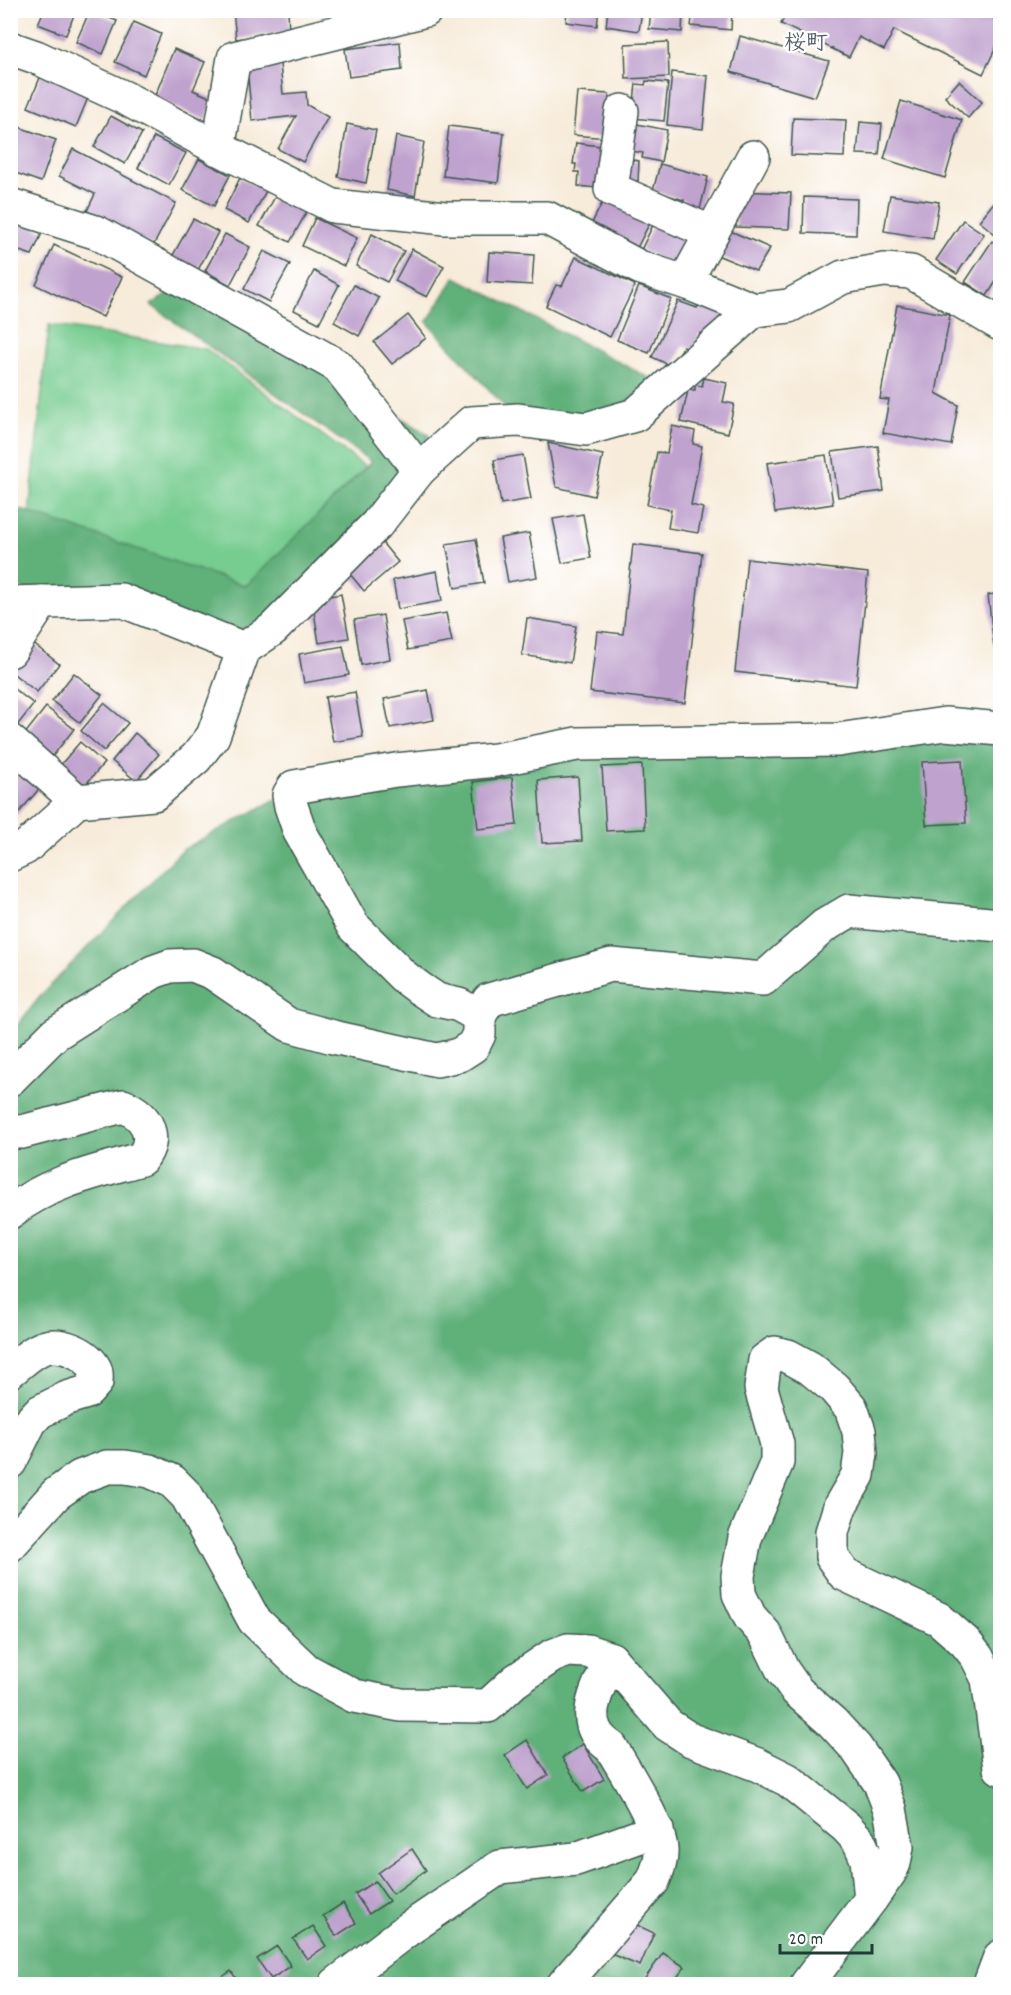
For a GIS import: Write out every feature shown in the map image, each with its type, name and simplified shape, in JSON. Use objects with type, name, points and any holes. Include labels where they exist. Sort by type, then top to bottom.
[{"type":"street","points":[[218,148],[234,58],[426,10]]},
{"type":"street","points":[[10,48],[36,57],[125,98],[333,206],[445,218],[547,218],[639,267],[685,282],[754,310],[789,306],[843,277],[884,270],[910,272],[1000,324]]},
{"type":"street","points":[[622,111],[611,189],[712,233]]},
{"type":"street","points":[[685,282],[753,156]]},
{"type":"street","points":[[10,206],[98,233],[338,366],[419,470]]},
{"type":"street","points":[[10,855],[25,848],[77,801],[154,794],[196,758],[213,736],[244,649],[273,629],[376,524],[419,470],[471,423],[518,420],[586,429],[635,415],[754,310]]},
{"type":"street","points":[[10,651],[26,602],[121,600],[244,649]]},
{"type":"street","points":[[479,1016],[459,1005],[437,1000],[419,988],[403,976],[353,926],[300,832],[289,795],[294,788],[396,770],[496,760],[577,744],[838,740],[945,724],[1000,729]]},
{"type":"street","points":[[10,741],[77,801]]},
{"type":"street","points":[[10,1079],[55,1034],[153,972],[170,966],[194,965],[213,973],[289,1025],[437,1060],[459,1055],[473,1046],[480,1034],[479,1016],[489,1000],[610,965],[763,979],[824,926],[849,911],[1000,925]]},
{"type":"street","points":[[10,1132],[22,1132],[123,1106],[134,1110],[151,1136],[149,1149],[141,1159],[60,1183],[37,1193],[10,1212]]},
{"type":"street","points":[[10,1371],[32,1354],[46,1347],[61,1347],[75,1351],[87,1358],[96,1370],[96,1382],[87,1392],[67,1398],[39,1412],[30,1422],[10,1462]]},
{"type":"street","points":[[807,1984],[890,1872],[897,1847],[890,1809],[880,1783],[856,1748],[797,1691],[783,1671],[765,1634],[750,1617],[739,1594],[738,1575],[745,1538],[777,1461],[777,1444],[761,1388],[765,1360],[775,1353],[788,1356],[810,1368],[834,1388],[851,1408],[859,1431],[861,1453],[858,1475],[840,1506],[832,1532],[832,1557],[844,1574],[939,1619],[965,1642],[977,1657],[988,1679],[1000,1768]]},
{"type":"street","points":[[10,1545],[56,1494],[80,1477],[107,1467],[150,1471],[172,1481],[187,1496],[254,1620],[306,1670],[354,1696],[401,1705],[489,1706],[515,1681],[552,1656],[568,1650],[586,1651],[611,1659],[668,1725],[691,1740],[759,1765],[788,1780],[846,1827],[859,1841],[867,1859],[871,1899]]},
{"type":"street","points":[[564,1984],[653,1881],[660,1863],[661,1850],[657,1830],[611,1747],[604,1743],[591,1721],[592,1702],[611,1659]]},
{"type":"street","points":[[336,1984],[407,1929],[500,1867],[576,1859],[657,1830]]},
{"type":"street","points":[[990,1984],[1000,1957]]},
{"type":"green space","points":[[455,277],[667,387],[586,429],[506,408],[427,322]]},
{"type":"green space","points":[[184,283],[429,435],[366,550],[244,649],[11,585],[10,506],[246,586],[371,462],[151,305]]},
{"type":"green space","points":[[49,325],[206,349],[370,470],[246,586],[29,515]]},
{"type":"green space","points":[[1000,727],[1000,1984],[11,1984],[11,1033],[43,993],[182,850],[302,785],[476,757]]},
{"type":"building","points":[[44,10],[76,10],[66,35],[38,24]]},
{"type":"building","points":[[90,10],[117,21],[103,54],[76,42]]},
{"type":"building","points":[[233,10],[288,10],[289,32],[236,39]]},
{"type":"building","points":[[567,10],[599,10],[597,26],[566,22]]},
{"type":"building","points":[[608,10],[642,10],[639,31],[606,26]]},
{"type":"building","points":[[651,10],[683,10],[682,32],[649,29]]},
{"type":"building","points":[[693,10],[732,10],[731,30],[691,26]]},
{"type":"building","points":[[788,10],[977,10],[1000,22],[1000,39],[983,74],[894,30],[884,50],[859,37],[849,57],[781,24]]},
{"type":"building","points":[[134,22],[161,34],[144,75],[115,62]]},
{"type":"building","points":[[740,36],[829,61],[815,97],[731,72]]},
{"type":"building","points":[[400,42],[402,70],[349,77],[345,49]]},
{"type":"building","points":[[668,42],[669,77],[626,79],[625,44]]},
{"type":"building","points":[[174,49],[205,62],[193,90],[214,99],[206,120],[154,98]]},
{"type":"building","points":[[280,64],[283,94],[306,92],[307,105],[328,117],[303,162],[278,149],[296,116],[252,121],[247,67]]},
{"type":"building","points":[[44,68],[92,88],[76,127],[28,107]]},
{"type":"building","points":[[672,72],[708,76],[703,129],[667,125]]},
{"type":"building","points":[[646,81],[668,83],[664,121],[632,118],[636,84],[645,85]]},
{"type":"building","points":[[959,81],[982,102],[968,118],[945,97]]},
{"type":"building","points":[[577,92],[609,94],[606,138],[573,135]]},
{"type":"building","points":[[901,101],[962,120],[945,178],[884,159]]},
{"type":"building","points":[[111,116],[142,133],[125,164],[94,147]]},
{"type":"building","points":[[793,118],[846,120],[844,157],[791,155]]},
{"type":"building","points":[[860,122],[882,124],[879,155],[857,154]]},
{"type":"building","points":[[632,123],[667,130],[661,162],[642,158],[643,153],[627,150]]},
{"type":"building","points":[[10,124],[56,140],[41,182],[10,171]]},
{"type":"building","points":[[347,124],[376,130],[366,183],[338,177]]},
{"type":"building","points":[[449,126],[504,133],[498,183],[443,176]]},
{"type":"building","points":[[396,136],[424,142],[415,196],[387,190]]},
{"type":"building","points":[[154,137],[186,153],[169,185],[138,168]]},
{"type":"building","points":[[576,143],[608,147],[597,188],[578,186],[579,172],[575,172],[576,164],[573,164]]},
{"type":"building","points":[[73,149],[176,203],[153,246],[87,211],[95,194],[59,176]]},
{"type":"building","points":[[199,159],[230,175],[214,206],[182,190]]},
{"type":"building","points":[[626,159],[639,161],[638,181],[624,180]]},
{"type":"building","points":[[660,164],[708,177],[700,209],[683,205],[684,200],[653,191]]},
{"type":"building","points":[[240,178],[266,191],[249,223],[224,210]]},
{"type":"building","points":[[737,191],[791,193],[789,229],[736,227]]},
{"type":"building","points":[[276,195],[307,211],[290,242],[259,226]]},
{"type":"building","points":[[606,195],[652,218],[636,250],[590,227]]},
{"type":"building","points":[[890,195],[939,202],[933,239],[884,231]]},
{"type":"building","points":[[804,197],[857,199],[856,235],[803,233]]},
{"type":"building","points":[[995,201],[1000,206],[1000,238],[979,221]]},
{"type":"building","points":[[10,218],[43,231],[32,255],[10,248]]},
{"type":"building","points":[[315,218],[357,238],[344,266],[302,246]]},
{"type":"building","points":[[193,219],[218,232],[198,270],[172,257]]},
{"type":"building","points":[[656,219],[694,236],[680,268],[641,250]]},
{"type":"building","points":[[963,220],[984,234],[957,274],[936,260]]},
{"type":"building","points":[[728,230],[770,248],[756,271],[717,255]]},
{"type":"building","points":[[225,234],[250,247],[230,285],[205,271]]},
{"type":"building","points":[[372,234],[404,251],[387,282],[356,266]]},
{"type":"building","points":[[992,241],[1000,247],[1000,275],[987,296],[965,282]]},
{"type":"building","points":[[54,245],[122,277],[103,317],[36,285]]},
{"type":"building","points":[[412,249],[444,266],[427,297],[395,281]]},
{"type":"building","points":[[264,251],[290,264],[269,302],[244,289]]},
{"type":"building","points":[[489,252],[534,255],[532,285],[487,282]]},
{"type":"building","points":[[576,257],[635,285],[610,337],[546,306],[556,285],[562,286]]},
{"type":"building","points":[[314,271],[339,285],[319,323],[294,310]]},
{"type":"building","points":[[354,285],[379,298],[359,336],[334,322]]},
{"type":"building","points":[[639,286],[671,299],[649,353],[617,340]]},
{"type":"building","points":[[678,301],[697,308],[699,303],[723,314],[727,320],[706,337],[700,333],[693,349],[683,346],[673,367],[652,357]]},
{"type":"building","points":[[897,305],[950,315],[936,393],[958,405],[951,445],[883,433],[889,400],[880,399]]},
{"type":"building","points":[[408,315],[426,338],[392,364],[374,342]]},
{"type":"building","points":[[704,378],[727,383],[723,402],[734,404],[728,433],[681,422],[688,390],[695,390],[695,385],[702,386]]},
{"type":"building","points":[[672,426],[695,431],[693,444],[702,446],[691,505],[703,508],[698,533],[668,528],[671,510],[647,505],[657,452],[667,453]]},
{"type":"building","points":[[548,443],[603,455],[594,496],[556,487]]},
{"type":"building","points":[[878,446],[884,491],[838,497],[832,452]]},
{"type":"building","points":[[523,455],[531,499],[501,504],[494,460]]},
{"type":"building","points":[[826,455],[833,504],[775,513],[767,463]]},
{"type":"building","points":[[583,514],[591,558],[562,563],[553,519]]},
{"type":"building","points":[[529,533],[537,577],[508,582],[500,538]]},
{"type":"building","points":[[379,539],[398,562],[364,591],[345,568]]},
{"type":"building","points":[[476,539],[484,583],[455,588],[446,544]]},
{"type":"building","points":[[633,544],[702,553],[685,703],[590,692],[597,631],[623,634]]},
{"type":"building","points":[[747,559],[868,573],[856,686],[735,672]]},
{"type":"building","points":[[437,571],[442,601],[398,609],[393,580]]},
{"type":"building","points":[[1000,593],[1000,645],[994,646],[988,595]]},
{"type":"building","points":[[341,594],[349,638],[319,643],[312,599]]},
{"type":"building","points":[[446,613],[452,642],[408,650],[402,621]]},
{"type":"building","points":[[383,615],[390,659],[361,665],[354,620]]},
{"type":"building","points":[[527,618],[576,626],[570,663],[522,655]]},
{"type":"building","points":[[31,642],[59,664],[37,692],[10,671]]},
{"type":"building","points":[[343,646],[349,675],[304,683],[299,654]]},
{"type":"building","points":[[74,673],[102,695],[80,723],[52,701]]},
{"type":"building","points":[[10,686],[34,704],[12,732],[10,731]]},
{"type":"building","points":[[428,690],[434,720],[390,728],[384,699]]},
{"type":"building","points":[[355,692],[363,737],[333,742],[325,697]]},
{"type":"building","points":[[104,703],[128,723],[104,751],[81,731]]},
{"type":"building","points":[[46,707],[74,729],[52,757],[24,735]]},
{"type":"building","points":[[135,733],[159,754],[136,781],[112,761]]},
{"type":"building","points":[[80,742],[104,763],[81,790],[57,769]]},
{"type":"building","points":[[962,760],[966,823],[926,825],[922,762]]},
{"type":"building","points":[[642,765],[645,829],[606,831],[602,767]]},
{"type":"building","points":[[15,768],[39,789],[16,816],[10,811],[10,774]]},
{"type":"building","points":[[512,777],[517,825],[478,829],[473,782]]},
{"type":"building","points":[[578,777],[582,841],[542,843],[538,780]]},
{"type":"building","points":[[527,1740],[548,1775],[527,1789],[505,1755]]},
{"type":"building","points":[[583,1744],[604,1779],[583,1792],[562,1758]]},
{"type":"building","points":[[412,1849],[426,1870],[393,1894],[378,1873]]},
{"type":"building","points":[[375,1881],[389,1901],[369,1914],[355,1894]]},
{"type":"building","points":[[343,1903],[356,1923],[336,1936],[323,1916]]},
{"type":"building","points":[[626,1920],[654,1933],[640,1966],[611,1954]]},
{"type":"building","points":[[313,1926],[326,1946],[307,1959],[293,1939]]},
{"type":"building","points":[[277,1946],[291,1966],[271,1979],[257,1959]]},
{"type":"building","points":[[663,1953],[685,1967],[672,1984],[641,1984]]},
{"type":"building","points":[[231,1971],[240,1984],[212,1984]]},
{"type":"building","points":[[684,1977],[696,1984],[679,1984]]},
{"type":"district","name":"桜町","points":[[806,41]]}]
